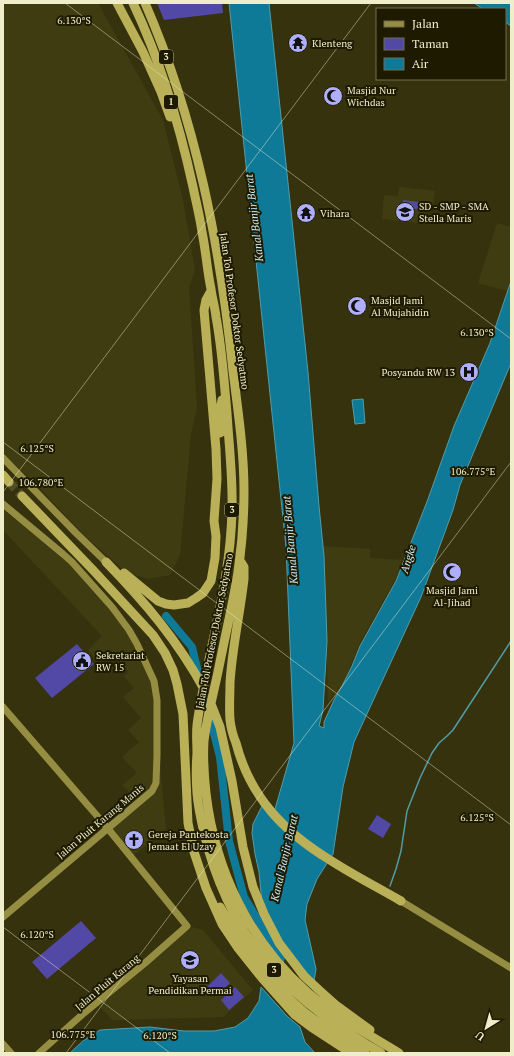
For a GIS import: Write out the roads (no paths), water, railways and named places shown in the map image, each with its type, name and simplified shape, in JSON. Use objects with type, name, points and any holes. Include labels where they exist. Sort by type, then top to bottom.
[{"type":"highway","points":[[117,3],[143,52],[161,92],[181,153],[189,171]]},
{"type":"highway","name":"1","points":[[133,3],[147,34],[172,105],[189,171]]},
{"type":"highway","name":"Jalan Tol Profesor Doktor Sedyatmo","points":[[146,4],[176,82],[201,173],[213,231],[229,327],[242,457],[244,487],[240,560],[204,741],[204,762],[208,808],[212,830],[227,879],[247,919],[259,938],[276,960],[309,994],[334,1009]]},
{"type":"highway","name":"Jalan Tol Profesor Doktor Sedyatmo","points":[[189,171],[203,233],[211,291],[217,318],[232,481],[232,514],[228,563],[197,727],[192,742],[190,772],[193,819],[197,842],[217,900],[231,927],[246,948],[285,995],[304,1012],[334,1034],[365,1053]]},
{"type":"highway","points":[[211,291],[206,300],[204,310],[216,449],[217,479],[214,521],[216,536]]},
{"type":"highway","points":[[106,562],[118,568],[158,600],[166,604],[181,605],[188,603],[203,593],[211,581],[220,511],[221,406],[222,400],[225,397]]},
{"type":"highway","points":[[22,496],[153,635],[165,653],[173,670],[181,700],[188,823],[194,852],[206,888],[222,924],[238,948],[262,978],[295,1014],[311,1027],[351,1053]]},
{"type":"highway","points":[[240,560],[244,566],[244,578],[232,662],[230,685],[230,720],[243,767],[261,799],[271,813],[291,832],[316,851],[401,902]]},
{"type":"highway","points":[[106,562],[144,602],[172,637],[193,668],[207,694],[220,726],[232,781],[243,847],[253,887],[264,914],[279,943],[304,976],[334,1009],[377,1036],[382,1049]]},
{"type":"highway","name":"Jalan Tol Profesor Doktor Sedyatmo","points":[[197,727],[196,769],[197,795],[200,815],[214,867],[224,895],[241,927],[273,969],[292,989],[314,1008],[366,1044],[399,1053]]},
{"type":"street","points":[[3,458],[106,562]]},
{"type":"street","name":"Jalan Pluit Karang Manis","points":[[3,504],[63,554],[112,607],[129,630],[150,670],[154,681],[156,700],[157,756],[156,783],[147,795],[3,917]]},
{"type":"street","points":[[3,707],[108,828]]},
{"type":"street","name":"Jalan Pluit Karang","points":[[39,1053],[187,926],[108,828]]},
{"type":"street","points":[[401,902],[511,968]]},
{"type":"street","points":[[3,1044],[11,1053]]},
{"type":"water","name":"Angke","points":[[229,3],[269,3],[308,372],[324,556],[327,641],[323,710],[319,726],[324,728],[324,722],[352,666],[360,646],[396,581],[428,499],[454,426],[490,343],[511,281],[511,363],[460,485],[453,510],[421,597],[354,742],[343,787],[333,854],[317,879],[307,904],[305,920],[316,969],[314,981],[280,941],[262,903],[259,872],[252,833],[253,824],[262,806],[275,809],[294,743],[286,547]]},
{"type":"water","points":[[474,3],[511,3],[511,26],[506,23],[506,8],[482,8]]},
{"type":"water","points":[[363,399],[365,423],[355,424],[352,400]]},
{"type":"water","points":[[261,987],[287,1016],[300,1027],[305,1042],[315,1053],[70,1053],[84,1040],[100,1030],[150,1027],[184,1031],[214,1031],[235,1027],[248,1018],[259,1001]]},
{"type":"waterway","points":[[166,616],[192,647],[199,677]]},
{"type":"waterway","points":[[390,886],[401,851],[407,811],[432,753],[439,743],[453,730],[511,641]]},
{"type":"waterway","points":[[203,690],[220,757],[229,841],[244,897],[281,958]]},
{"type":"waterway","name":"Kanal Banjir Barat","points":[[279,969],[283,943]]},
{"type":"tunnel","points":[[9,482],[22,496]]},
{"type":"place","name":"Klenteng","points":[[298,43]]},
{"type":"place","name":"Masjid Nur Wichdas","points":[[333,96]]},
{"type":"place","name":"SD - SMP - SMA Stella Maris","points":[[405,212]]},
{"type":"place","name":"Vihara","points":[[306,213]]},
{"type":"place","name":"Masjid Jami Al Mujahidin","points":[[357,306]]},
{"type":"place","name":"Posyandu RW 13","points":[[469,372]]},
{"type":"place","name":"Masjid Jami Al-Jihad","points":[[452,572]]},
{"type":"place","name":"Sekretariat RW 15","points":[[82,661]]},
{"type":"place","name":"Gereja Pantekosta Jemaat El Uzay","points":[[134,840]]},
{"type":"place","name":"Yayasan Pendidikan Permai","points":[[190,960]]}]
